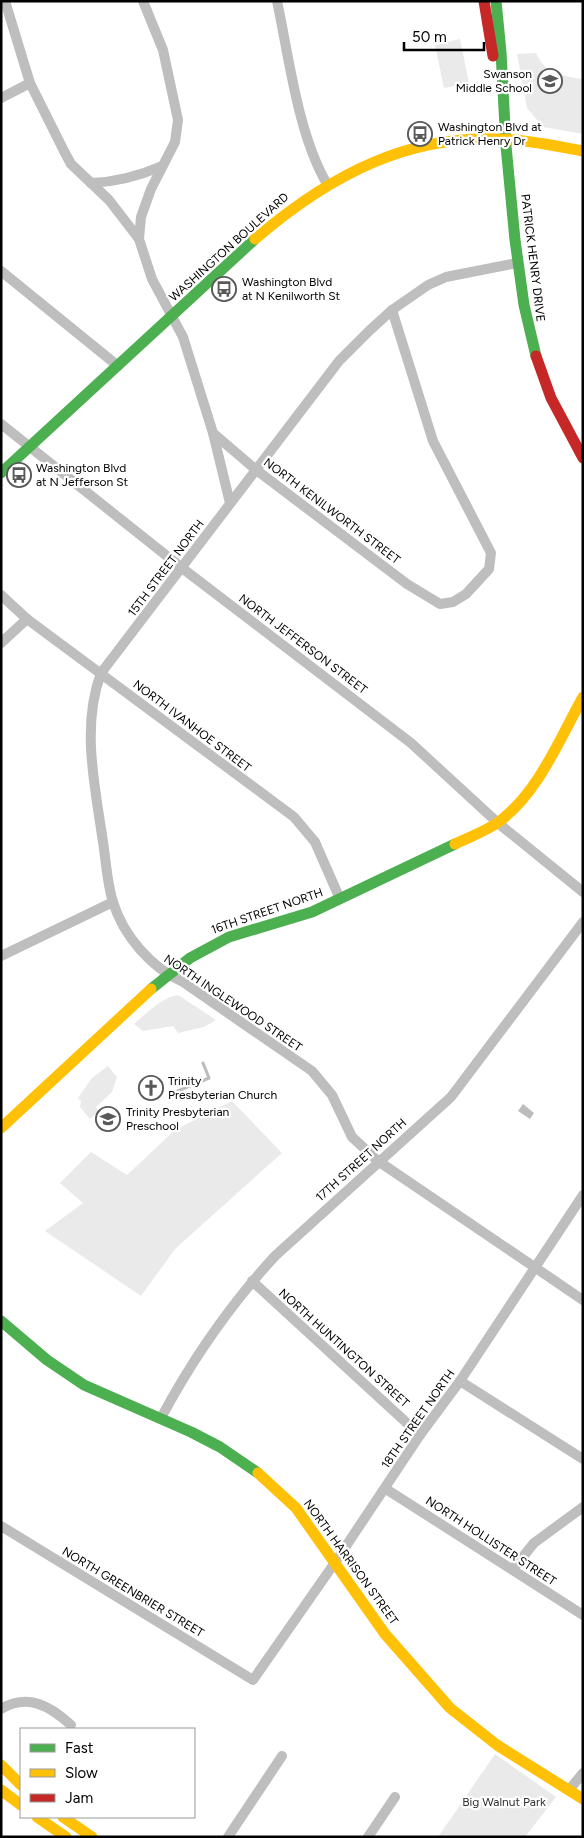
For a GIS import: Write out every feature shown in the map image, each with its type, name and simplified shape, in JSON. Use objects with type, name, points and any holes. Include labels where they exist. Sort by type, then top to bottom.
[{"type":"street","points":[[5,1],[30,83],[65,153],[71,164],[109,200],[139,239],[152,279],[184,337],[213,433],[230,503]]},
{"type":"street","points":[[139,239],[141,217],[151,189],[175,142],[178,120],[163,50],[143,1]]},
{"type":"street","points":[[277,1],[299,104],[315,163],[327,184]]},
{"type":"street","name":"PATRICK HENRY DRIVE","points":[[484,1],[505,139],[517,263],[529,338],[563,425],[583,458]]},
{"type":"street","name":"PATRICK HENRY DRIVE","points":[[496,1],[503,59],[505,139]]},
{"type":"street","points":[[1,98],[30,83]]},
{"type":"street","name":"WASHINGTON BOULEVARD","points":[[1,473],[279,218],[327,184],[384,157],[415,148],[472,140],[505,139],[583,151]]},
{"type":"street","points":[[91,183],[114,182],[141,175],[162,166]]},
{"type":"street","name":"15TH STREET NORTH","points":[[113,902],[94,783],[90,739],[95,689],[101,673],[341,358],[392,310],[425,286],[446,277],[517,263]]},
{"type":"street","points":[[1,272],[118,366]]},
{"type":"street","name":"NORTH KENILWORTH STREET","points":[[213,433],[255,469],[407,584],[440,604],[453,602],[466,594],[489,568],[491,553],[433,441],[392,310]]},
{"type":"street","name":"NORTH JEFFERSON STREET","points":[[1,424],[182,568],[411,743],[498,823],[583,892]]},
{"type":"street","name":"NORTH IVANHOE STREET","points":[[1,595],[27,619],[294,817],[315,842],[340,899]]},
{"type":"street","points":[[1,643],[27,619]]},
{"type":"street","name":"16TH STREET NORTH","points":[[1,1128],[166,975],[202,950],[229,937],[312,912],[498,823],[518,806],[532,789],[579,712],[583,697]]},
{"type":"street","points":[[1,955],[113,902]]},
{"type":"street","name":"NORTH INGLEWOOD STREET","points":[[113,902],[140,951],[166,975],[189,986],[312,1071],[332,1095],[352,1136],[378,1161],[583,1300]]},
{"type":"street","name":"17TH STREET NORTH","points":[[161,1418],[204,1346],[252,1281],[275,1256],[451,1096],[583,922]]},
{"type":"street","name":"18TH STREET NORTH","points":[[252,1680],[386,1489],[420,1434],[460,1381],[583,1195]]},
{"type":"street","name":"NORTH HUNTINGTON STREET","points":[[252,1281],[420,1434]]},
{"type":"street","name":"NORTH HARRISON STREET","points":[[1,1321],[54,1367],[98,1392],[203,1437],[237,1456],[274,1486],[299,1511],[336,1561],[352,1589],[377,1622],[450,1708],[490,1740],[583,1799]]},
{"type":"street","points":[[460,1381],[583,1459]]},
{"type":"street","name":"NORTH HOLLISTER STREET","points":[[386,1489],[513,1569],[583,1616]]},
{"type":"street","points":[[513,1569],[534,1543],[583,1507]]},
{"type":"street","name":"NORTH GREENBRIER STREET","points":[[1,1526],[252,1680]]},
{"type":"street","points":[[1,1709],[17,1702],[31,1701],[44,1704],[71,1724]]},
{"type":"street","points":[[228,1837],[282,1756]]},
{"type":"street","points":[[1,1765],[20,1783]]},
{"type":"street","points":[[569,1790],[583,1772]]},
{"type":"street","points":[[1,1790],[20,1804]]},
{"type":"street","points":[[368,1837],[395,1798]]},
{"type":"street","points":[[38,1818],[66,1837]]},
{"type":"street","points":[[64,1818],[92,1837]]},
{"type":"green space","points":[[460,39],[469,83],[444,88],[435,45]]},
{"type":"green space","points":[[536,53],[544,65],[555,73],[583,79],[583,134],[543,127],[527,108],[517,54]]},
{"type":"green space","points":[[178,995],[216,1020],[204,1027],[178,1033],[173,1026],[143,1031],[134,1024],[160,1002]]},
{"type":"green space","points":[[108,1066],[117,1077],[112,1092],[96,1107],[99,1111],[90,1119],[80,1107],[81,1101],[78,1098],[92,1078]]},
{"type":"green space","points":[[232,1101],[282,1153],[175,1249],[141,1296],[45,1231],[83,1203],[60,1183],[91,1152],[127,1175],[175,1130]]},
{"type":"green space","name":"Big Walnut Park","points":[[495,1754],[556,1797],[525,1837],[438,1837]]},
{"type":"shaded area","points":[[523,1104],[534,1113],[530,1119],[518,1111]]},
{"type":"waterway","points":[[173,1093],[209,1078],[203,1063]]},
{"type":"traffic: fast","points":[[496,1],[506,146],[515,240],[524,305],[536,356]]},
{"type":"traffic: fast","points":[[1,473],[255,239]]},
{"type":"traffic: fast","points":[[151,989],[190,958],[229,937],[312,912],[455,844]]},
{"type":"traffic: fast","points":[[1,1321],[47,1360],[84,1385],[191,1432],[220,1447],[258,1473]]},
{"type":"traffic: slow","points":[[255,239],[313,195],[375,162],[408,150],[442,143],[477,139],[524,141],[583,151]]},
{"type":"traffic: slow","points":[[455,844],[495,825],[514,809],[547,764],[583,697]]},
{"type":"traffic: slow","points":[[1,1128],[151,989]]},
{"type":"traffic: slow","points":[[258,1473],[296,1508],[385,1634],[450,1708],[497,1745],[583,1799]]},
{"type":"traffic: slow","points":[[1,1765],[20,1784]]},
{"type":"traffic: slow","points":[[1,1790],[20,1804]]},
{"type":"traffic: slow","points":[[38,1818],[66,1837]]},
{"type":"traffic: slow","points":[[64,1818],[92,1837]]},
{"type":"traffic: jam","points":[[484,1],[493,56]]},
{"type":"traffic: jam","points":[[536,356],[551,398],[583,458]]},
{"type":"place","name":"Swanson Middle School","points":[[550,81]]},
{"type":"place","name":"Washington Blvd at Patrick Henry Dr","points":[[420,134]]},
{"type":"place","name":"Washington Blvd at N Kenilworth St","points":[[224,289]]},
{"type":"place","name":"Washington Blvd at N Jefferson St","points":[[19,475]]},
{"type":"place","name":"Trinity Presbyterian Church","points":[[151,1088]]},
{"type":"place","name":"Trinity Presbyterian Preschool","points":[[108,1119]]}]
